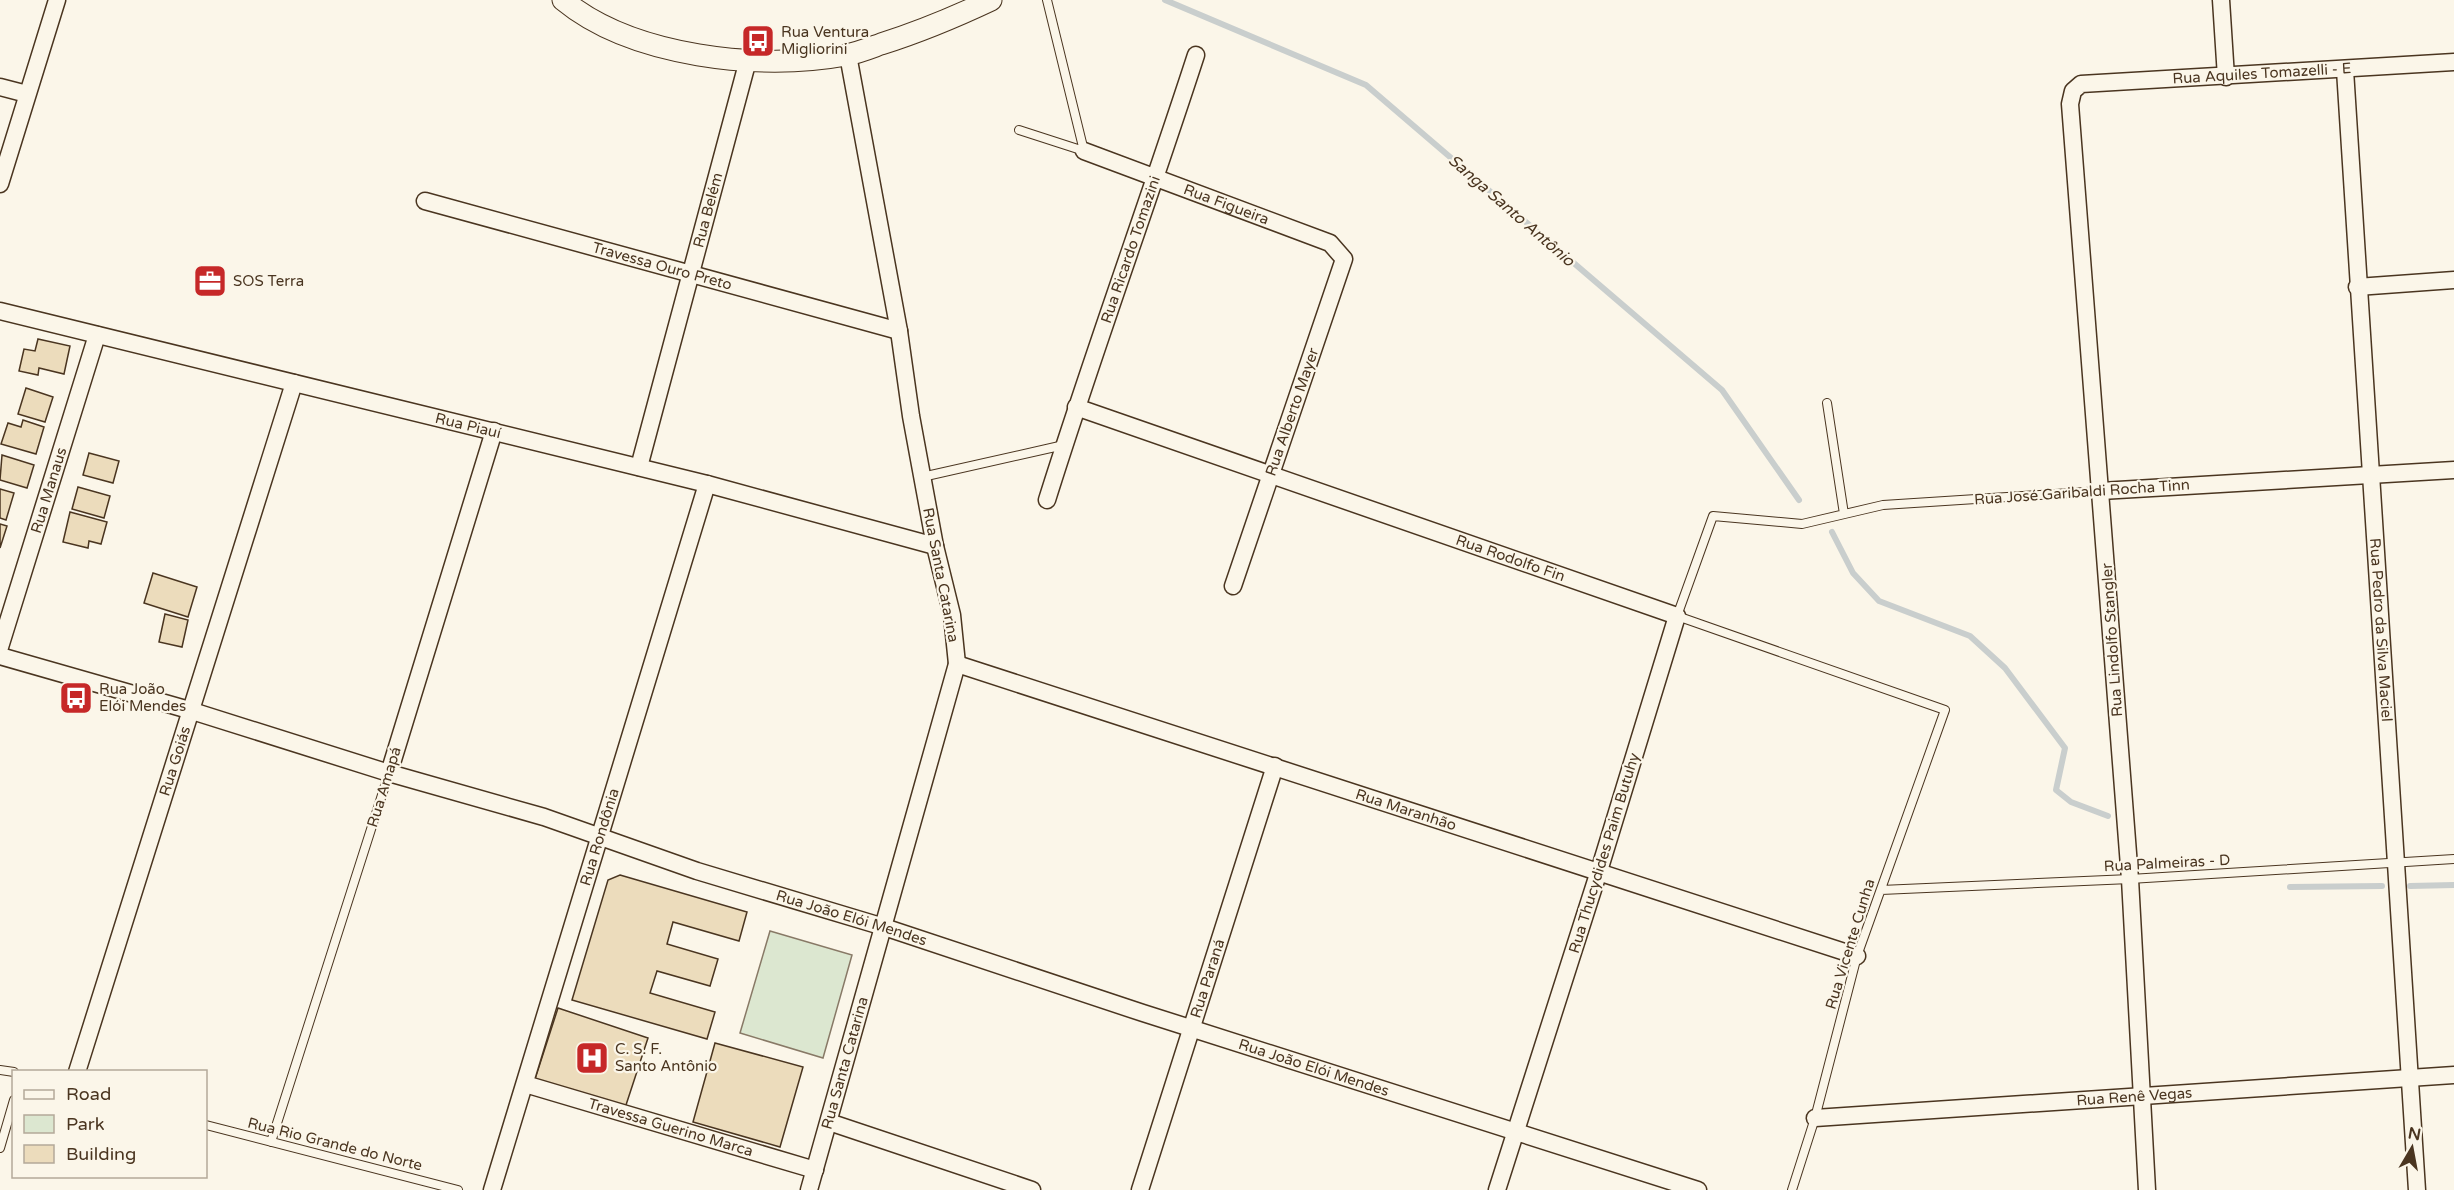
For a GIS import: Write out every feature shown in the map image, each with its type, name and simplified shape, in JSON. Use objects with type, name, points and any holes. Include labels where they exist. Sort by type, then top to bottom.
[{"type":"street","points":[[0,184],[57,0]]},
{"type":"street","points":[[563,0],[596,23],[642,43],[687,53],[748,60],[806,60],[848,55],[929,29],[991,0]]},
{"type":"street","points":[[2221,0],[2226,77]]},
{"type":"street","name":"Rua Santa Catarina","points":[[809,1190],[957,664],[952,615],[935,546],[922,477],[899,331],[848,55]]},
{"type":"street","name":"Rua Ricardo Tomazini","points":[[1047,500],[1076,407],[1196,55]]},
{"type":"street","name":"Rua Belém","points":[[639,467],[748,60]]},
{"type":"street","name":"Rua Aquiles Tomazelli - E","points":[[2073,91],[2081,84],[2454,62]]},
{"type":"street","name":"Rua Pedro da Silva Maciel","points":[[2345,70],[2357,287],[2417,1190]]},
{"type":"street","points":[[0,87],[27,94]]},
{"type":"street","name":"Rua Lindolfo Stangler","points":[[2073,91],[2070,104],[2130,879],[2147,1190]]},
{"type":"street","name":"Rua Figueira","points":[[1084,152],[1330,243]]},
{"type":"street","name":"Travessa Ouro Preto","points":[[425,201],[899,331]]},
{"type":"street","name":"Rua Alberto Mayer","points":[[1233,586],[1344,259],[1330,243]]},
{"type":"street","points":[[2357,287],[2454,280]]},
{"type":"street","name":"Rua Piauí","points":[[0,311],[707,484],[935,546]]},
{"type":"street","name":"Rua Manaus","points":[[0,647],[97,335]]},
{"type":"street","name":"Rua Goiás","points":[[77,1070],[294,383]]},
{"type":"street","name":"Rua Rodolfo Fin","points":[[1076,407],[1677,616]]},
{"type":"street","name":"Rua Amapá","points":[[389,773],[494,431]]},
{"type":"street","name":"Rua José Garibaldi Rocha Tinn","points":[[2101,491],[2454,470]]},
{"type":"street","name":"Rua Rondônia","points":[[492,1190],[707,484]]},
{"type":"street","name":"Rua Thucydides Paim Butuhy","points":[[1497,1190],[1599,871],[1677,616]]},
{"type":"street","name":"Rua João Elói Mendes","points":[[0,656],[189,710],[389,773],[544,817],[697,871],[884,927],[1191,1029],[1698,1190]]},
{"type":"street","name":"Rua Maranhão","points":[[957,664],[1857,956]]},
{"type":"street","name":"Rua Paraná","points":[[1140,1190],[1275,766]]},
{"type":"street","name":"Rua Renê Vegas","points":[[1815,1118],[2454,1075]]},
{"type":"street","name":"Travessa Guerino Marca","points":[[525,1084],[815,1170]]},
{"type":"street","points":[[829,1122],[1032,1190]]},
{"type":"lane","points":[[1047,0],[1084,152]]},
{"type":"lane","name":"Rua Figueira","points":[[1019,130],[1084,152]]},
{"type":"lane","points":[[1827,403],[1844,514]]},
{"type":"lane","points":[[922,477],[1064,445]]},
{"type":"lane","name":"Rua José Garibaldi Rocha Tinn","points":[[1713,516],[1802,524],[1883,504],[2101,491]]},
{"type":"lane","name":"Rua Thucydides Paim Butuhy","points":[[1677,616],[1713,516]]},
{"type":"lane","name":"Rua Rodolfo Fin","points":[[1677,616],[1945,710]]},
{"type":"lane","name":"Rua Vicente Cunha","points":[[1792,1190],[1815,1118],[1857,956],[1945,710]]},
{"type":"lane","name":"Rua Amapá","points":[[271,1142],[389,773]]},
{"type":"lane","name":"Rua Palmeiras - D","points":[[1881,890],[2130,879],[2454,859]]},
{"type":"lane","points":[[0,1148],[12,1107]]},
{"type":"lane","name":"Rua Rio Grande do Norte","points":[[207,1125],[458,1190]]},
{"type":"green space","points":[[770,931],[852,955],[823,1058],[740,1033]]},
{"type":"building","points":[[38,339],[70,346],[64,374],[39,368],[38,375],[19,371],[24,349],[35,351]]},
{"type":"building","points":[[26,388],[53,397],[45,422],[18,414]]},
{"type":"building","points":[[23,420],[44,427],[36,454],[1,444],[8,423],[21,427]]},
{"type":"building","points":[[89,453],[119,461],[113,483],[83,475]]},
{"type":"building","points":[[2,455],[34,465],[27,488],[0,480]]},
{"type":"building","points":[[78,487],[110,496],[104,518],[72,509]]},
{"type":"building","points":[[0,489],[14,493],[6,520],[0,518]]},
{"type":"building","points":[[70,512],[107,522],[101,544],[89,541],[88,548],[63,542]]},
{"type":"building","points":[[0,524],[7,526],[0,548]]},
{"type":"building","points":[[153,573],[197,587],[188,617],[144,603]]},
{"type":"building","points":[[165,614],[188,620],[182,647],[159,642]]},
{"type":"building","points":[[620,875],[747,912],[739,941],[673,922],[667,944],[718,959],[710,986],[657,971],[650,993],[715,1012],[707,1039],[572,1000],[608,880]]},
{"type":"building","name":"C. S. F. Santo Antônio","points":[[558,1008],[648,1038],[625,1108],[535,1079]]},
{"type":"building","points":[[715,1043],[803,1067],[780,1147],[693,1122]]},
{"type":"waterway","name":"Sanga Santo Antônio","points":[[1165,0],[1366,85],[1722,390],[1799,500]]},
{"type":"waterway","name":"Sanga Santo Antônio","points":[[1832,532],[1853,573],[1879,601],[1970,636],[2005,668],[2065,748],[2056,790],[2071,802],[2108,816]]},
{"type":"waterway","name":"Sanga Santo Antônio","points":[[2410,886],[2454,885]]},
{"type":"waterway","name":"Sanga Santo Antônio","points":[[2290,887],[2382,886]]},
{"type":"place","name":"Rua Ventura Migliorini","points":[[758,41]]},
{"type":"place","name":"SOS Terra","points":[[210,281]]},
{"type":"place","name":"Rua João Elói Mendes","points":[[76,698]]},
{"type":"place","name":"C. S. F. Santo Antônio","points":[[592,1058]]}]
